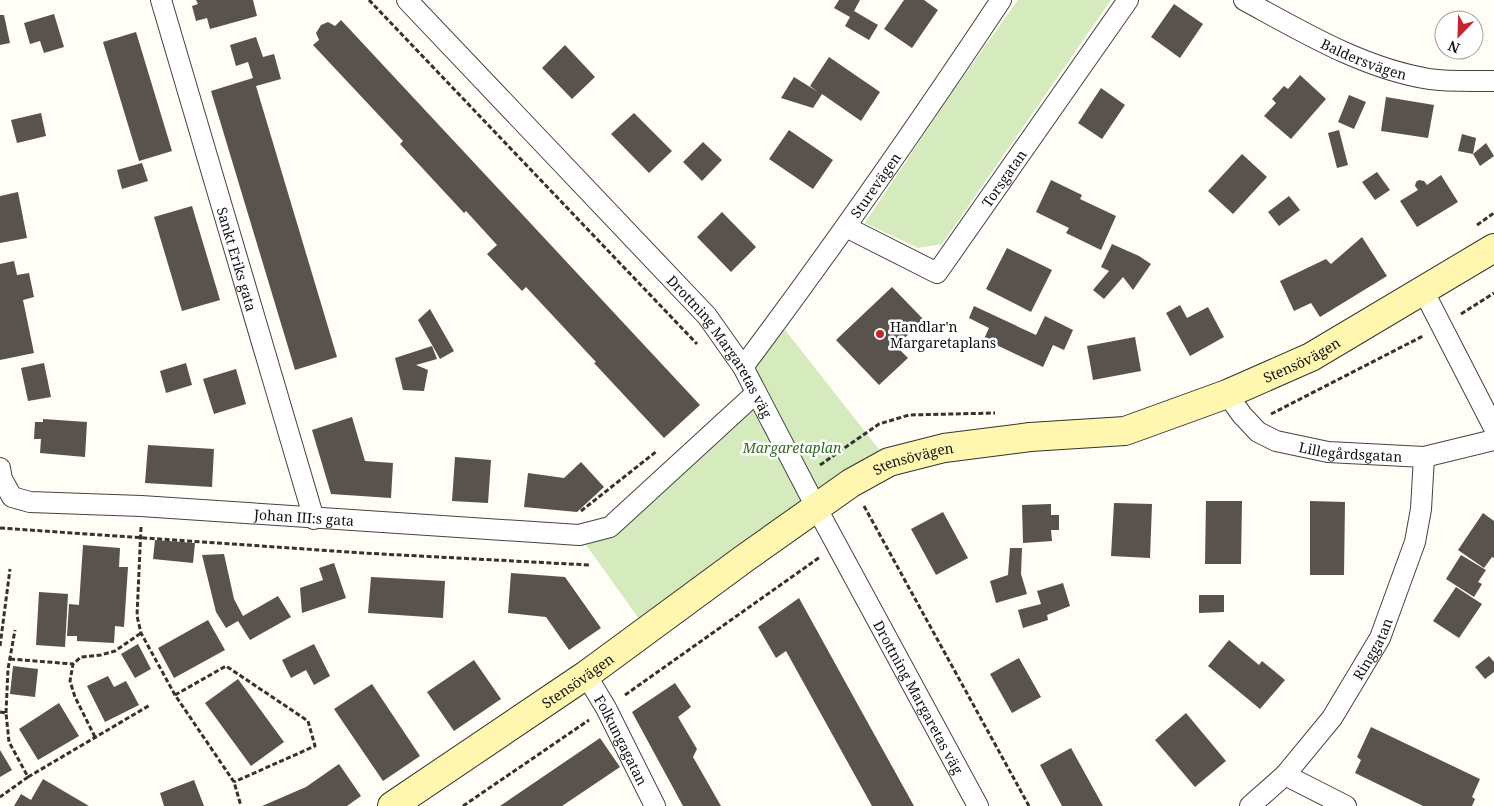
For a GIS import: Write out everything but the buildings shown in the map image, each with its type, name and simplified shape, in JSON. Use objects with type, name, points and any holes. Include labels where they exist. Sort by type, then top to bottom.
[{"type":"street","name":"Sankt Eriks gata","points":[[161,0],[314,519]]},
{"type":"street","name":"Drottning Margaretas väg","points":[[407,0],[707,316],[743,367],[816,507],[978,806]]},
{"type":"street","name":"Sturevägen","points":[[743,367],[846,227],[1001,0]]},
{"type":"street","name":"Torsgatan","points":[[846,227],[937,273],[1128,0]]},
{"type":"street","name":"Baldersvägen","points":[[1244,0],[1366,63],[1400,73],[1431,79],[1494,81]]},
{"type":"street","name":"Stensövägen","points":[[392,806],[586,675],[816,507],[851,483],[889,462],[944,448],[1030,437],[1125,431],[1227,394],[1311,357],[1494,248]]},
{"type":"street","points":[[1423,290],[1494,428]]},
{"type":"street","name":"Johan III:s gata","points":[[0,468],[2,479],[12,497],[30,502],[142,506],[314,519],[579,535],[610,527],[756,393]]},
{"type":"street","name":"Lillegårdsgatan","points":[[1227,394],[1258,432],[1276,441],[1328,452],[1424,457],[1494,440]]},
{"type":"street","name":"Ringgatan","points":[[1250,806],[1285,776],[1332,718],[1380,638],[1415,542],[1421,509],[1424,457]]},
{"type":"street","name":"Folkungagatan","points":[[586,675],[606,708],[655,806]]},
{"type":"street","points":[[1285,776],[1346,806]]},
{"type":"path","points":[[369,0],[700,348]]},
{"type":"path","points":[[1471,229],[1494,214]]},
{"type":"path","points":[[1250,424],[1442,326],[1494,292]]},
{"type":"path","points":[[801,478],[879,424],[909,415],[997,413]]},
{"type":"path","points":[[578,513],[658,450]]},
{"type":"path","points":[[851,483],[1029,806]]},
{"type":"path","points":[[142,506],[138,616],[141,633],[175,695],[234,782],[241,806]]},
{"type":"path","points":[[0,528],[140,536],[363,553],[589,565]]},
{"type":"path","points":[[463,806],[837,545]]},
{"type":"path","points":[[0,646],[10,569]]},
{"type":"path","points":[[15,630],[10,659],[6,712],[9,742],[28,777]]},
{"type":"path","points":[[10,659],[72,664],[81,657],[101,655],[115,650],[141,633]]},
{"type":"path","points":[[72,664],[70,681],[75,696],[95,737]]},
{"type":"path","points":[[175,695],[226,666],[308,721],[315,746],[234,782]]},
{"type":"path","points":[[0,797],[28,777],[150,705]]},
{"type":"path","points":[[0,712],[6,712]]},
{"type":"green space","points":[[1018,0],[1111,0],[942,244],[918,248],[865,223],[955,88]]},
{"type":"green space","name":"Margaretaplan","points":[[778,321],[889,462],[647,630],[579,535],[610,527],[756,393],[743,367]]},
{"type":"place","name":"Handlar'n Margaretaplans","points":[[880,334]]}]
